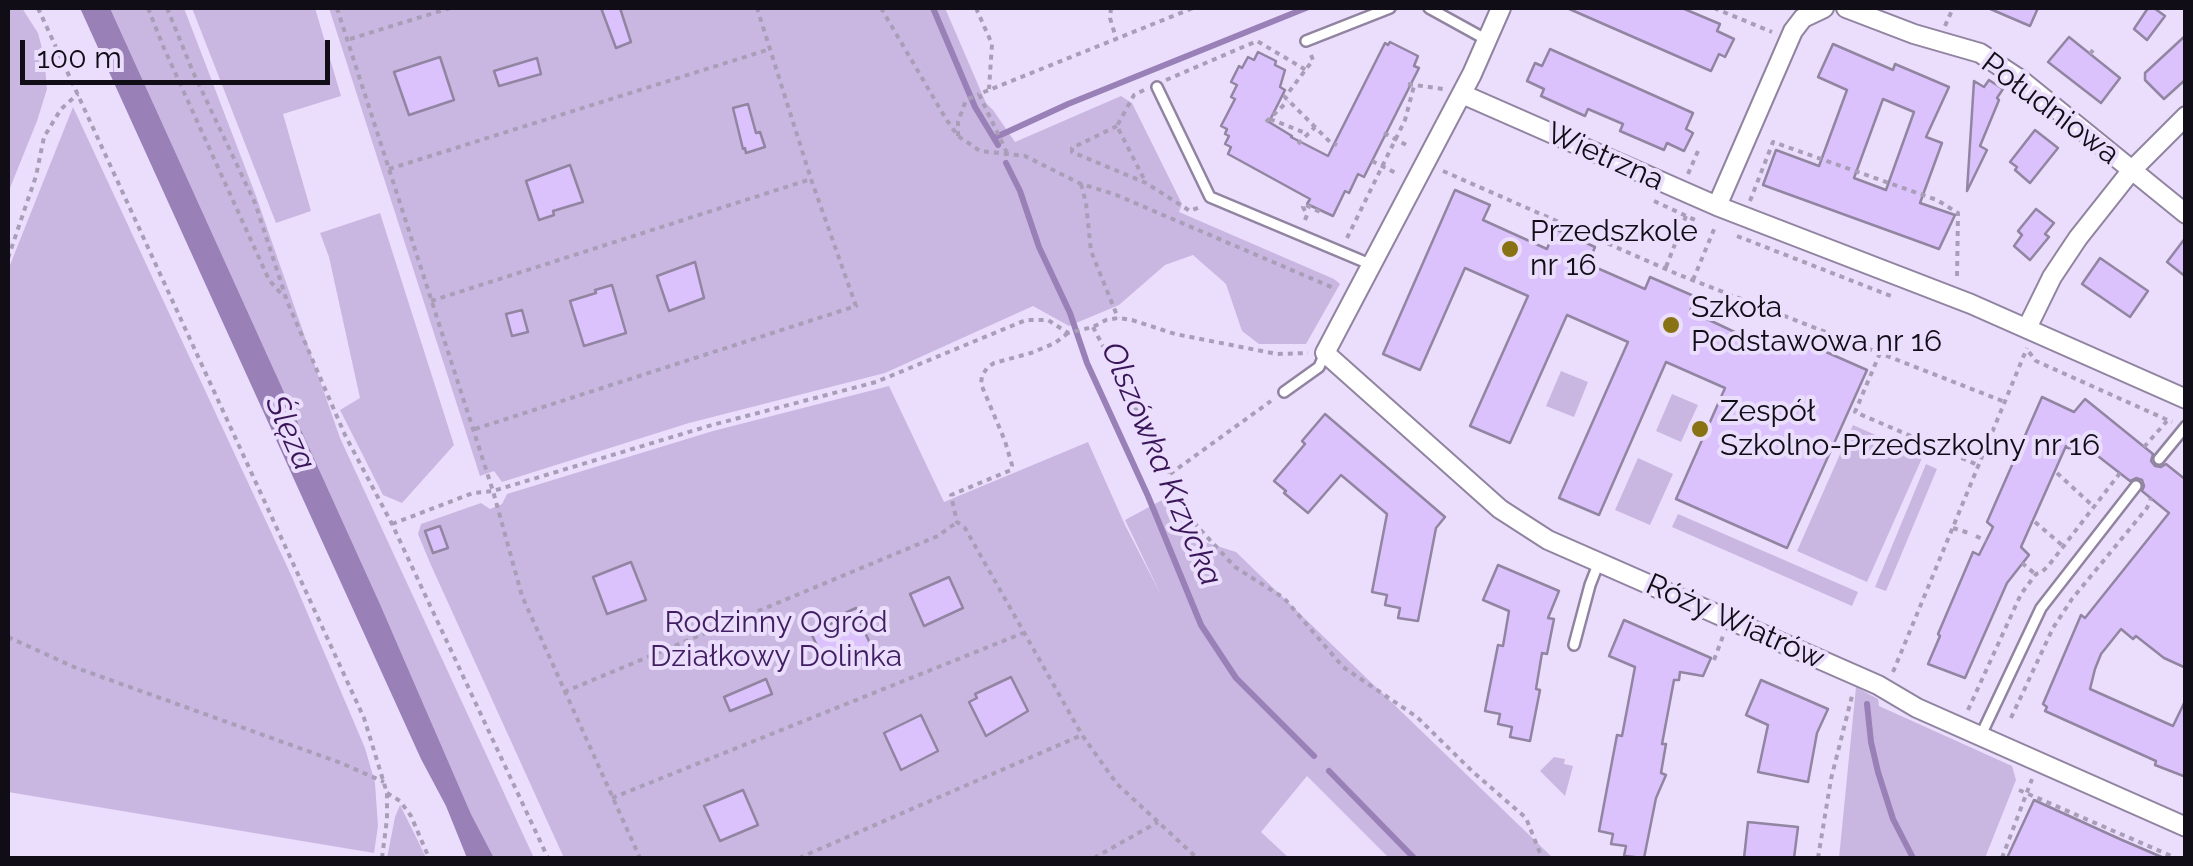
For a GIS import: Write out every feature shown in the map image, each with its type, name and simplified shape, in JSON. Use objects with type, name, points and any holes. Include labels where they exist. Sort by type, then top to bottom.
[{"type":"street","points":[[1326,353],[1455,92],[1487,40],[1501,8]]},
{"type":"street","points":[[1717,206],[1793,31],[1803,18],[1824,8]]},
{"type":"street","name":"Południowa","points":[[1846,8],[1980,53],[2022,80],[2186,214]]},
{"type":"street","name":"Wietrzna","points":[[1455,92],[1717,206],[1971,304],[2025,340],[2186,399]]},
{"type":"street","points":[[2025,340],[2052,277],[2070,251],[2131,171],[2186,116]]},
{"type":"street","name":"Róży Wiatrów","points":[[1326,353],[1500,509],[1548,540],[1878,685],[1917,708],[2186,827]]},
{"type":"lane","points":[[1306,42],[1390,8]]},
{"type":"lane","points":[[1428,8],[1487,40]]},
{"type":"lane","points":[[1156,86],[1210,197],[1372,265]]},
{"type":"lane","points":[[1284,392],[1318,367],[1326,353]]},
{"type":"lane","points":[[2160,459],[2185,427]]},
{"type":"lane","points":[[1981,735],[2041,608],[2136,486]]},
{"type":"lane","points":[[1574,645],[1599,562]]},
{"type":"path","points":[[38,8],[364,718],[387,793],[382,858]]},
{"type":"path","points":[[148,8],[269,280],[288,300]]},
{"type":"path","points":[[167,8],[255,202],[288,300],[345,435],[392,524],[548,858]]},
{"type":"path","points":[[337,8],[493,491],[522,596],[640,858]]},
{"type":"path","points":[[348,40],[450,8]]},
{"type":"path","points":[[472,430],[856,306],[757,8]]},
{"type":"path","points":[[882,8],[958,136],[980,151],[1025,156],[1081,184],[1114,194],[1356,298]]},
{"type":"path","points":[[976,8],[992,44],[990,90]]},
{"type":"path","points":[[1112,8],[1110,18],[1116,38]]},
{"type":"path","points":[[958,136],[958,122],[966,100],[1193,8]]},
{"type":"path","points":[[1714,8],[1790,40]]},
{"type":"path","points":[[1944,28],[1953,8]]},
{"type":"path","points":[[1156,86],[1256,41],[1306,70]]},
{"type":"path","points":[[1306,42],[1313,60],[1284,97],[1337,145]]},
{"type":"path","points":[[389,169],[770,50]]},
{"type":"path","points":[[1340,252],[1405,120],[1411,85],[1455,92]]},
{"type":"path","points":[[8,258],[36,176],[44,137],[61,110],[78,94]]},
{"type":"path","points":[[977,95],[1008,154]]},
{"type":"path","points":[[1130,101],[1118,126],[1072,148],[1072,152],[1146,183],[1181,206]]},
{"type":"path","points":[[1288,101],[1268,120],[1308,134]]},
{"type":"path","points":[[1118,126],[1146,183]]},
{"type":"path","points":[[1298,144],[1314,127]]},
{"type":"path","points":[[1384,133],[1416,150]]},
{"type":"path","points":[[1748,205],[1773,142],[1937,200],[1958,213],[1956,279]]},
{"type":"path","points":[[1686,178],[1698,151]]},
{"type":"path","points":[[1372,161],[1391,171]]},
{"type":"path","points":[[1439,170],[1693,280],[2005,402]]},
{"type":"path","points":[[431,301],[812,179]]},
{"type":"path","points":[[1081,184],[1091,251],[1118,318]]},
{"type":"path","points":[[1647,198],[1900,299]]},
{"type":"path","points":[[1300,234],[1307,215],[1304,204],[1320,212]]},
{"type":"path","points":[[1666,268],[1686,216]]},
{"type":"path","points":[[1693,280],[1715,228]]},
{"type":"path","points":[[1197,858],[1117,784],[1082,735],[965,528],[957,522],[952,495],[1012,470],[1005,440],[981,384],[982,376],[994,363],[1118,318],[1276,354],[1326,353]]},
{"type":"path","points":[[392,524],[473,494],[876,382],[1026,320],[1048,320],[1071,332]]},
{"type":"path","points":[[1093,327],[1197,526],[1235,567],[1284,598],[1343,667],[1418,716],[1526,818],[1542,858]]},
{"type":"path","points":[[1891,677],[2005,402],[2025,340]]},
{"type":"path","points":[[2025,340],[2036,360],[2185,427]]},
{"type":"path","points":[[1880,353],[1855,412],[1978,466]]},
{"type":"path","points":[[1170,474],[1284,392]]},
{"type":"path","points":[[2144,447],[2168,420]]},
{"type":"path","points":[[1921,455],[1926,443]]},
{"type":"path","points":[[2057,473],[2094,507]]},
{"type":"path","points":[[1966,713],[2021,594],[2120,474]]},
{"type":"path","points":[[2012,718],[2053,628],[2072,598],[2148,508],[2151,498]]},
{"type":"path","points":[[564,692],[938,536],[957,522]]},
{"type":"path","points":[[2035,522],[2063,546]]},
{"type":"path","points":[[1953,528],[1969,533]]},
{"type":"path","points":[[1976,536],[1986,541]]},
{"type":"path","points":[[2022,564],[2036,574]]},
{"type":"path","points":[[1714,660],[1724,632]]},
{"type":"path","points":[[612,798],[1023,634]]},
{"type":"path","points":[[8,636],[74,666],[384,782]]},
{"type":"path","points":[[1818,858],[1854,689],[1843,684]]},
{"type":"path","points":[[799,858],[1082,735]]},
{"type":"path","points":[[2002,858],[2032,776]]},
{"type":"path","points":[[2018,790],[2176,858]]},
{"type":"path","points":[[387,793],[400,801],[411,816],[430,858]]},
{"type":"path","points":[[1094,858],[1158,822]]},
{"type":"green space","points":[[8,8],[22,8],[38,33],[47,89],[8,193]]},
{"type":"green space","points":[[110,8],[184,8],[256,196],[340,438],[534,858],[494,858],[471,814]]},
{"type":"green space","points":[[192,8],[315,8],[341,96],[283,114],[311,211],[276,223]]},
{"type":"green space","points":[[329,8],[945,8],[986,103],[1015,142],[1121,96],[1132,103],[1182,204],[1179,212],[1340,284],[1306,344],[1259,344],[1242,331],[1226,284],[1193,255],[1165,265],[1119,305],[1069,326],[1033,306],[885,373],[689,423],[502,482],[494,471],[480,476]]},
{"type":"green space","points":[[73,107],[292,577],[365,748],[375,783],[378,826],[374,853],[8,792],[8,270]]},
{"type":"green space","points":[[380,213],[454,445],[402,503],[383,495],[340,410],[360,398],[329,257],[320,233]]},
{"type":"green space","points":[[1561,371],[1588,382],[1574,417],[1546,406]]},
{"type":"green space","name":"Rodzinny Ogród Działkowy Dolinka","points":[[889,386],[944,502],[1088,442],[1125,525],[1161,595],[1125,520],[1164,499],[1195,539],[1236,552],[1553,858],[1389,858],[1307,776],[1261,832],[1289,858],[564,858],[430,563],[418,534],[421,524],[481,503],[490,509],[502,504],[507,494],[713,431]]},
{"type":"green space","points":[[1672,394],[1698,405],[1681,442],[1656,431]]},
{"type":"green space","points":[[1853,425],[1923,456],[1867,582],[1797,551]]},
{"type":"green space","points":[[1638,458],[1673,474],[1650,525],[1615,510]]},
{"type":"green space","points":[[1926,464],[1937,469],[1886,591],[1875,587]]},
{"type":"green space","points":[[1678,514],[1858,592],[1852,606],[1672,527]]},
{"type":"green space","points":[[1856,687],[1878,699],[1879,706],[2012,766],[2016,780],[1985,858],[1839,858]]},
{"type":"green space","points":[[1554,757],[1573,766],[1565,796],[1540,771]]},
{"type":"green space","points":[[400,805],[426,858],[387,858]]},
{"type":"water","name":"Ślęza","points":[[80,8],[110,8],[494,858],[467,858]]},
{"type":"building","points":[[601,8],[620,8],[631,42],[616,48]]},
{"type":"building","points":[[1567,8],[1682,8],[1720,24],[1717,31],[1734,39],[1725,57],[1719,54],[1711,71]]},
{"type":"building","points":[[1988,8],[2038,8],[2030,26]]},
{"type":"building","points":[[2148,8],[2165,16],[2147,40],[2134,29]]},
{"type":"building","points":[[2186,35],[2186,79],[2164,99],[2145,80],[2145,73]]},
{"type":"building","points":[[2069,37],[2120,78],[2101,103],[2048,62]]},
{"type":"building","points":[[1385,43],[1418,56],[1414,66],[1419,68],[1364,177],[1358,174],[1333,216],[1228,154],[1231,147],[1225,144],[1229,136],[1221,126],[1235,99],[1231,97],[1237,85],[1231,82],[1248,57],[1254,60],[1258,52],[1285,70],[1280,87],[1285,90],[1269,122],[1328,156]]},
{"type":"building","points":[[1833,44],[1893,70],[1895,64],[1949,87],[1926,137],[1942,143],[1920,203],[1955,215],[1939,249],[1763,185],[1776,150],[1819,166],[1847,90],[1818,77]],"holes":[[[1883,99],[1914,112],[1886,190],[1854,178]]]},
{"type":"building","points":[[1550,49],[1693,113],[1686,129],[1693,133],[1684,151],[1667,143],[1664,150],[1620,131],[1623,124],[1588,109],[1585,116],[1541,96],[1544,89],[1527,81],[1535,63],[1542,66]]},
{"type":"building","points":[[440,57],[454,100],[409,115],[394,72]]},
{"type":"building","points":[[537,58],[541,74],[499,86],[494,71]]},
{"type":"building","points":[[1989,80],[2003,89],[1980,146],[1987,150],[1967,191],[1974,81],[1984,87]]},
{"type":"building","points":[[748,104],[756,133],[760,132],[765,147],[746,153],[733,108]]},
{"type":"building","points":[[2035,130],[2058,148],[2030,183],[2010,162]]},
{"type":"building","points":[[570,165],[583,202],[553,211],[554,215],[539,220],[526,181]]},
{"type":"building","points":[[1455,190],[1490,205],[1483,220],[1547,249],[1555,229],[1595,247],[1588,264],[1645,289],[1650,277],[1696,297],[1690,311],[1775,351],[1783,333],[1867,370],[1787,548],[1676,499],[1725,388],[1666,362],[1599,515],[1559,498],[1628,342],[1567,315],[1510,443],[1470,426],[1528,296],[1465,268],[1420,370],[1383,354]]},
{"type":"building","points":[[2036,209],[2054,223],[2045,234],[2049,237],[2030,260],[2014,246],[2022,235],[2018,231]]},
{"type":"building","points":[[2186,237],[2186,277],[2167,262]]},
{"type":"building","points":[[2100,258],[2148,291],[2130,317],[2082,284]]},
{"type":"building","points":[[695,262],[704,298],[669,311],[657,276]]},
{"type":"building","points":[[612,285],[626,333],[584,346],[570,301]]},
{"type":"building","points":[[522,310],[528,332],[512,336],[506,314]]},
{"type":"building","points":[[2042,397],[2074,412],[2085,399],[2153,454],[2151,461],[2155,466],[2166,464],[2186,480],[2186,668],[2121,629],[2101,654],[2090,689],[2173,726],[2186,699],[2186,777],[2045,711],[2047,707],[2043,704],[2081,615],[2085,618],[2169,513],[2142,491],[2142,480],[2130,481],[2085,446],[2077,455],[2066,446],[2021,547],[2029,555],[2007,583],[1965,678],[1928,664],[1973,552],[1979,555],[1993,527],[1987,522]]},
{"type":"building","points":[[1325,414],[1445,517],[1436,528],[1418,621],[1398,618],[1400,608],[1385,605],[1387,595],[1372,592],[1387,514],[1341,475],[1308,513],[1274,481]]},
{"type":"building","points":[[440,526],[448,548],[433,553],[425,531]]},
{"type":"building","points":[[631,562],[646,600],[607,614],[593,577]]},
{"type":"building","points":[[1498,565],[1559,591],[1548,618],[1554,619],[1547,654],[1542,653],[1536,689],[1540,690],[1530,741],[1510,737],[1512,727],[1498,724],[1500,714],[1485,711],[1509,611],[1483,600]]},
{"type":"building","points":[[949,577],[963,608],[924,626],[910,594]]},
{"type":"building","points":[[856,608],[874,652],[860,659],[856,652],[827,667],[811,633]]},
{"type":"building","points":[[1624,620],[1711,658],[1703,676],[1680,672],[1679,680],[1674,680],[1662,744],[1666,744],[1661,773],[1666,775],[1656,798],[1644,858],[1624,856],[1626,846],[1611,844],[1613,834],[1599,831],[1617,735],[1622,736],[1635,667],[1609,656]]},
{"type":"building","points":[[1011,677],[1028,711],[986,736],[969,702],[977,698],[975,694]]},
{"type":"building","points":[[766,679],[772,694],[730,711],[724,697]]},
{"type":"building","points":[[1761,680],[1828,709],[1817,733],[1808,782],[1758,772],[1768,725],[1746,715]]},
{"type":"building","points":[[921,715],[938,751],[901,770],[884,733]]},
{"type":"building","points":[[743,790],[758,825],[720,841],[704,806]]},
{"type":"building","points":[[2034,800],[2122,840],[2164,858],[2007,858]]},
{"type":"building","points":[[1748,822],[1798,827],[1794,858],[1744,858]]},
{"type":"waterway","name":"Olszówka Krzycka","points":[[933,8],[975,107],[998,145]]},
{"type":"waterway","points":[[994,138],[1306,8]]},
{"type":"waterway","name":"Olszówka Krzycka","points":[[1006,163],[1070,313],[1087,363],[1201,625],[1236,678],[1314,756]]},
{"type":"waterway","points":[[1867,704],[1878,772],[1893,819],[1913,858]]},
{"type":"waterway","name":"Olszówka Krzycka","points":[[1329,771],[1414,858]]},
{"type":"place","name":"Przedszkole nr 16","points":[[1510,249]]},
{"type":"place","name":"Szkoła Podstawowa nr 16","points":[[1671,325]]},
{"type":"place","name":"Zespół Szkolno-Przedszkolny nr 16","points":[[1700,429]]}]
